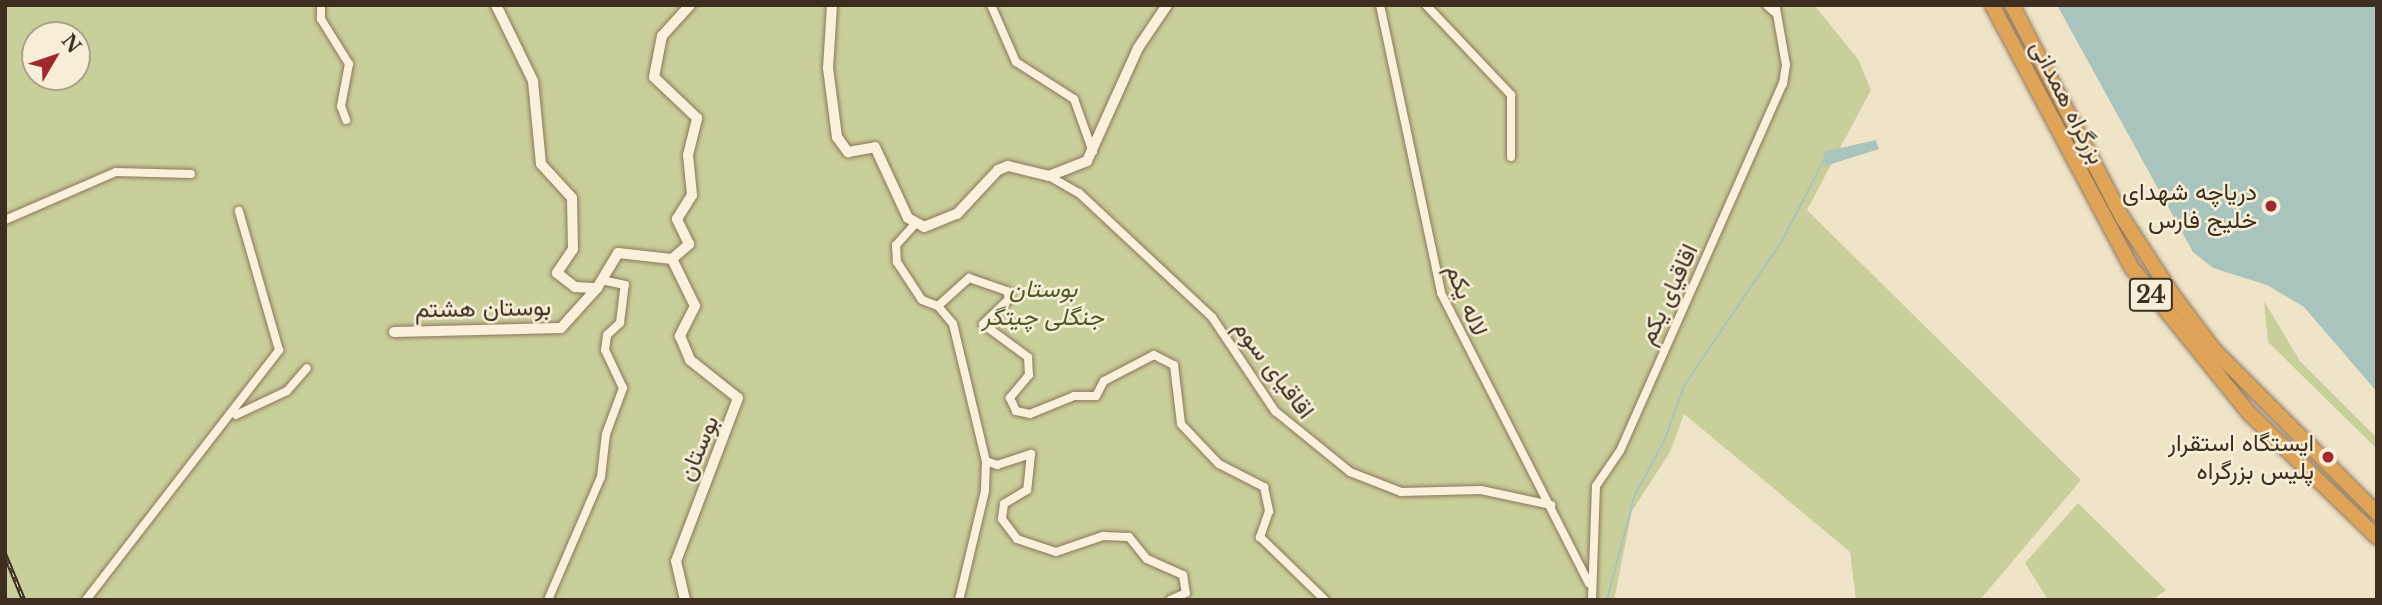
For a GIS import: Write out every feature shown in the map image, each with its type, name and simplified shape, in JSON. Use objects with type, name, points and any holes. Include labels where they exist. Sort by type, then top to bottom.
[{"type":"highway","name":"بزرگراه همدانی","points":[[1992,5],[2132,268],[2250,414],[2377,537]]},
{"type":"highway","name":"بزرگراه همدانی","points":[[2012,5],[2122,217],[2172,295],[2214,351],[2377,513]]},
{"type":"street","points":[[321,5],[320,19],[349,64],[341,106],[346,120]]},
{"type":"street","points":[[496,5],[533,81],[541,164],[572,198],[573,249],[557,273],[575,287],[625,285],[620,323],[607,335],[605,350],[623,388],[606,434],[601,477],[548,600]]},
{"type":"street","points":[[672,259],[689,244],[677,219],[692,195],[688,155],[697,118],[654,77],[662,36],[690,5]]},
{"type":"street","points":[[832,5],[828,68],[837,137],[848,152],[875,147],[885,178],[915,224]]},
{"type":"street","points":[[991,5],[1016,62],[1073,99],[1082,136],[1094,153]]},
{"type":"street","points":[[959,600],[986,461],[953,324],[938,306],[922,300],[897,262],[896,244],[915,224],[945,221],[1008,166],[1049,176],[1094,153],[1138,48],[1167,5]]},
{"type":"street","name":"لاله یکم","points":[[1380,5],[1430,259],[1456,329],[1551,505],[1589,584]]},
{"type":"street","points":[[1426,5],[1511,95],[1511,158]]},
{"type":"street","name":"اقاقیای یکم","points":[[1592,600],[1589,584],[1596,486],[1620,451],[1783,84],[1786,65],[1773,7]]},
{"type":"street","points":[[5,221],[116,172],[191,174]]},
{"type":"street","name":"اقاقیای سوم","points":[[1049,176],[1079,194],[1212,317],[1275,411],[1350,471],[1401,492],[1482,490],[1551,505]]},
{"type":"street","points":[[86,600],[157,500],[228,421],[279,350],[239,211]]},
{"type":"street","name":"بوستان هشتم","points":[[394,332],[561,328],[599,284],[618,253],[672,259]]},
{"type":"street","name":"بوستان","points":[[672,259],[695,306],[680,336],[690,360],[738,398],[676,561],[685,600]]},
{"type":"street","points":[[938,306],[969,278],[1007,291],[1009,299],[983,324],[1028,357],[1029,375],[1010,398],[1022,413],[1074,396],[1096,396],[1104,381],[1131,364],[1166,358],[1177,372],[1181,424],[1219,464],[1264,487],[1269,511],[1260,537],[1325,600]]},
{"type":"street","points":[[228,421],[287,391],[307,368]]},
{"type":"street","points":[[986,461],[997,464],[1031,454],[1027,490],[1004,504],[1002,519],[1017,539],[1056,552],[1103,536],[1129,537],[1147,559],[1184,575],[1186,593],[1170,600]]},
{"type":"green space","name":"بوستان جنگلی چیتگر","points":[[5,5],[1814,5],[1858,59],[1871,90],[1807,210],[2081,480],[1980,600],[1856,600],[1850,552],[1684,414],[1670,452],[1632,511],[1614,600],[5,600]]},
{"type":"green space","points":[[2264,301],[2300,361],[2377,438],[2377,449],[2268,342]]},
{"type":"green space","points":[[2078,503],[2166,590],[2152,600],[2048,600],[2025,563]]},
{"type":"water","name":"دریاچه شهدای خلیج فارس","points":[[2057,5],[2377,5],[2377,392],[2304,307],[2267,285],[2213,268],[2193,252]]},
{"type":"water","points":[[1876,140],[1879,149],[1825,166],[1823,152]]},
{"type":"waterway","points":[[1607,600],[1634,497],[1665,439],[1684,386],[1783,239],[1824,160]]},
{"type":"railway","points":[[5,554],[24,600]]},
{"type":"place","name":"دریاچه شهدای خلیج فارس","points":[[2271,206]]},
{"type":"place","name":"ایستگاه استقرار پلیس بزرگراه","points":[[2328,457]]}]
